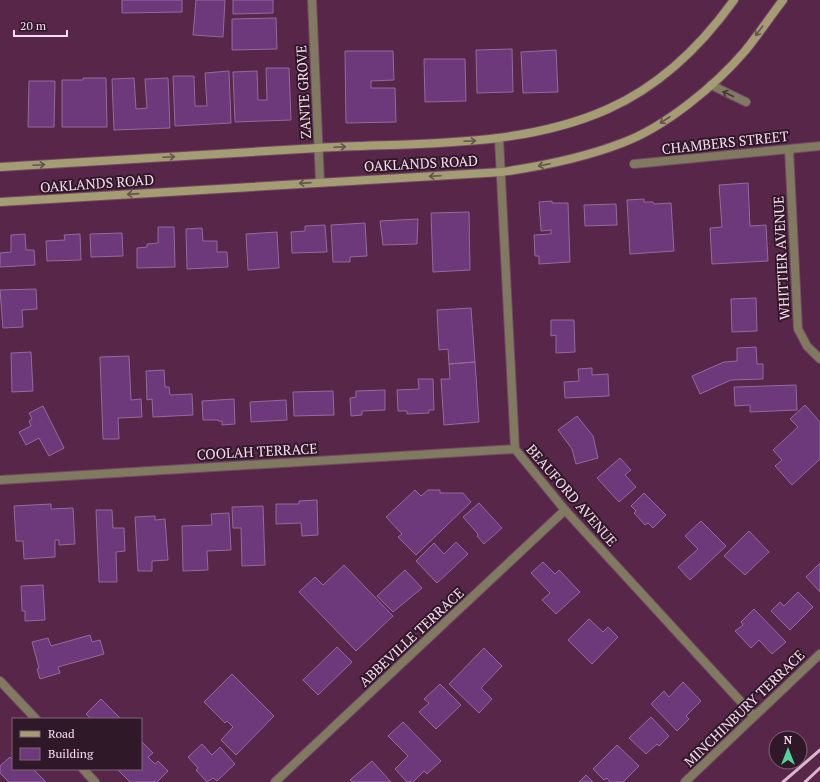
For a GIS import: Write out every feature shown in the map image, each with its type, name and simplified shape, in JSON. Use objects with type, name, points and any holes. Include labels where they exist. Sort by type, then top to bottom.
[{"type":"main road","name":"OAKLANDS ROAD","points":[[0,167],[499,139],[536,133],[573,123],[608,109],[644,90],[675,67],[715,26],[734,0]]},
{"type":"main road","name":"OAKLANDS ROAD","points":[[0,202],[502,172],[576,158],[624,143],[664,121],[703,94],[744,51],[782,0]]},
{"type":"street","name":"ZANTE GROVE","points":[[312,0],[320,182]]},
{"type":"street","points":[[711,85],[746,102]]},
{"type":"street","name":"BEAUFORD AVENUE","points":[[499,139],[502,172],[515,449],[565,510],[754,716]]},
{"type":"street","name":"CHAMBERS STREET","points":[[634,164],[820,146]]},
{"type":"street","name":"WHITTIER AVENUE","points":[[789,149],[798,329],[807,346],[820,359]]},
{"type":"street","name":"COOLAH TERRACE","points":[[0,480],[515,449]]},
{"type":"street","name":"ABBEVILLE TERRACE","points":[[275,782],[565,510]]},
{"type":"street","name":"MINCHINBURY TERRACE","points":[[685,782],[820,654]]},
{"type":"street","points":[[0,681],[35,718]]},
{"type":"street","points":[[84,770],[95,782]]},
{"type":"building","points":[[122,0],[182,0],[182,12],[122,13]]},
{"type":"building","points":[[196,0],[225,0],[223,37],[193,35]]},
{"type":"building","points":[[233,0],[273,0],[273,13],[233,14]]},
{"type":"building","points":[[276,18],[277,49],[232,50],[232,19]]},
{"type":"building","points":[[512,49],[513,92],[477,93],[476,50]]},
{"type":"building","points":[[556,50],[558,92],[523,93],[521,52]]},
{"type":"building","points":[[345,51],[393,51],[394,80],[371,81],[371,88],[395,88],[396,122],[346,123]]},
{"type":"building","points":[[424,59],[465,59],[466,101],[425,102]]},
{"type":"building","points":[[266,68],[289,68],[291,120],[235,122],[233,72],[257,71],[258,100],[267,100]]},
{"type":"building","points":[[229,71],[231,123],[175,126],[173,76],[194,76],[195,106],[207,106],[205,73]]},
{"type":"building","points":[[83,78],[106,78],[107,127],[62,127],[62,80],[83,80]]},
{"type":"building","points":[[134,78],[136,109],[147,108],[145,79],[168,78],[170,128],[114,130],[112,79]]},
{"type":"building","points":[[29,81],[55,81],[54,127],[28,127]]},
{"type":"building","points":[[748,183],[750,226],[766,225],[768,261],[712,264],[710,228],[722,227],[719,185]]},
{"type":"building","points":[[644,199],[644,202],[653,202],[654,204],[671,203],[674,251],[630,254],[627,200]]},
{"type":"building","points":[[552,201],[552,203],[568,203],[570,262],[539,264],[539,256],[535,256],[534,235],[551,234],[551,230],[541,231],[539,202]]},
{"type":"building","points":[[616,204],[617,225],[585,226],[584,205]]},
{"type":"building","points":[[469,212],[470,270],[433,272],[431,213]]},
{"type":"building","points":[[418,219],[417,244],[383,245],[380,221]]},
{"type":"building","points":[[365,223],[367,256],[350,257],[350,262],[333,262],[331,225]]},
{"type":"building","points":[[325,225],[327,252],[292,253],[291,232],[305,231],[305,226]]},
{"type":"building","points":[[158,227],[174,227],[175,267],[137,268],[137,248],[147,247],[147,244],[158,243]]},
{"type":"building","points":[[202,228],[203,241],[217,241],[217,252],[227,252],[228,267],[187,269],[186,229]]},
{"type":"building","points":[[277,232],[279,268],[248,270],[246,234]]},
{"type":"building","points":[[122,233],[123,256],[91,257],[90,234]]},
{"type":"building","points":[[25,234],[26,250],[34,250],[35,265],[0,267],[0,253],[11,252],[11,235]]},
{"type":"building","points":[[80,234],[81,260],[47,261],[46,241],[65,240],[64,235]]},
{"type":"building","points":[[36,289],[37,309],[22,310],[23,327],[3,328],[0,290]]},
{"type":"building","points":[[756,298],[757,331],[732,332],[731,299]]},
{"type":"building","points":[[471,308],[475,362],[449,364],[448,349],[439,350],[437,310]]},
{"type":"building","points":[[551,320],[574,320],[575,352],[556,353],[556,335],[551,336]]},
{"type":"building","points":[[756,347],[757,364],[763,364],[763,379],[731,380],[700,394],[692,376],[724,362],[737,361],[737,348]]},
{"type":"building","points":[[31,352],[33,391],[12,392],[11,353]]},
{"type":"building","points":[[129,356],[131,400],[141,399],[142,417],[118,418],[119,439],[103,439],[100,357]]},
{"type":"building","points":[[475,362],[479,422],[444,425],[441,379],[450,379],[449,364]]},
{"type":"building","points":[[592,368],[592,375],[608,374],[609,396],[565,398],[564,382],[579,381],[578,369]]},
{"type":"building","points":[[164,370],[165,387],[169,387],[170,395],[192,394],[193,415],[153,417],[152,399],[147,400],[146,371]]},
{"type":"building","points":[[418,379],[433,379],[434,410],[429,410],[429,413],[407,414],[407,411],[398,411],[397,390],[419,389]]},
{"type":"building","points":[[796,385],[797,410],[750,412],[750,405],[735,406],[734,387]]},
{"type":"building","points":[[385,390],[385,410],[362,411],[362,415],[351,416],[350,398],[356,397],[356,391]]},
{"type":"building","points":[[333,391],[334,415],[294,416],[293,392]]},
{"type":"building","points":[[234,399],[235,424],[222,425],[222,421],[203,420],[202,401]]},
{"type":"building","points":[[286,400],[287,420],[251,422],[250,402]]},
{"type":"building","points":[[805,405],[820,422],[820,459],[792,485],[775,466],[782,460],[773,450],[798,427],[790,419]]},
{"type":"building","points":[[43,406],[64,448],[49,456],[39,438],[26,445],[19,432],[31,426],[29,421],[32,419],[29,413]]},
{"type":"building","points":[[577,416],[593,436],[598,458],[576,464],[572,449],[558,430]]},
{"type":"building","points":[[620,458],[631,470],[625,475],[636,487],[619,502],[597,478]]},
{"type":"building","points":[[415,490],[421,496],[428,490],[440,490],[440,493],[463,493],[471,502],[416,555],[398,537],[402,534],[386,517]]},
{"type":"building","points":[[644,493],[666,515],[653,528],[648,523],[645,525],[634,513],[636,511],[631,506]]},
{"type":"building","points":[[317,500],[318,535],[302,536],[301,523],[276,524],[276,504],[299,504],[299,501]]},
{"type":"building","points":[[479,503],[502,528],[484,544],[477,536],[478,534],[463,517]]},
{"type":"building","points":[[51,504],[51,509],[73,508],[75,544],[59,545],[59,540],[55,540],[55,557],[24,559],[23,541],[16,541],[14,506]]},
{"type":"building","points":[[263,506],[265,565],[242,566],[241,528],[233,528],[232,507]]},
{"type":"building","points":[[96,510],[112,510],[113,528],[124,528],[125,551],[116,552],[117,582],[99,582]]},
{"type":"building","points":[[229,513],[231,550],[207,551],[208,570],[183,571],[182,526],[212,525],[211,514]]},
{"type":"building","points":[[155,516],[155,520],[165,519],[168,560],[152,561],[152,571],[138,571],[135,517]]},
{"type":"building","points":[[701,521],[726,546],[690,580],[678,567],[698,549],[685,536]]},
{"type":"building","points":[[749,531],[769,552],[745,575],[724,556]]},
{"type":"building","points":[[456,542],[468,554],[437,583],[416,561],[434,543],[444,554]]},
{"type":"building","points":[[543,562],[555,574],[559,570],[580,592],[556,614],[542,600],[550,593],[531,573]]},
{"type":"building","points":[[820,563],[820,592],[806,577]]},
{"type":"building","points":[[344,565],[393,616],[356,651],[299,592],[315,577],[323,585]]},
{"type":"building","points":[[405,570],[422,588],[393,612],[377,596]]},
{"type":"building","points":[[43,585],[45,620],[25,621],[25,611],[22,611],[21,586]]},
{"type":"building","points":[[798,592],[813,607],[790,630],[771,611],[780,602],[784,606]]},
{"type":"building","points":[[754,609],[786,642],[772,654],[759,640],[751,648],[735,631],[743,625],[741,622]]},
{"type":"building","points":[[589,619],[603,632],[608,627],[618,637],[592,664],[568,640]]},
{"type":"building","points":[[90,635],[92,642],[100,640],[104,654],[58,667],[60,673],[40,679],[37,669],[39,668],[32,642],[48,638],[51,646]]},
{"type":"building","points":[[337,647],[352,662],[318,695],[303,680]]},
{"type":"building","points":[[484,648],[502,666],[481,688],[492,699],[479,713],[449,684]]},
{"type":"building","points":[[232,674],[274,716],[236,755],[221,740],[233,727],[227,721],[225,723],[204,702]]},
{"type":"building","points":[[683,682],[701,701],[686,716],[689,719],[677,731],[651,704],[664,691],[669,697]]},
{"type":"building","points":[[440,684],[461,705],[436,729],[419,712],[429,703],[424,699]]},
{"type":"building","points":[[101,699],[120,718],[90,718],[86,714]]},
{"type":"building","points":[[651,717],[669,736],[659,746],[657,744],[646,754],[629,738]]},
{"type":"building","points":[[403,722],[441,761],[427,774],[424,771],[413,782],[407,782],[395,769],[408,756],[388,736]]},
{"type":"building","points":[[142,742],[153,753],[148,757],[155,764],[158,761],[168,771],[157,782],[130,782],[118,770],[142,770]]},
{"type":"building","points":[[202,744],[212,755],[220,747],[235,764],[217,781],[213,778],[207,782],[196,770],[198,768],[188,757]]},
{"type":"building","points":[[617,745],[639,766],[623,782],[610,782],[607,778],[604,780],[593,769]]},
{"type":"building","points":[[10,757],[12,759],[12,770],[34,770],[46,782],[9,782],[0,773],[0,766]]},
{"type":"building","points":[[372,761],[391,782],[352,782],[350,780]]},
{"type":"building","points":[[586,775],[593,782],[579,782]]},
{"type":"railway","points":[[783,782],[820,750]]},
{"type":"railway","points":[[805,782],[820,768]]}]
